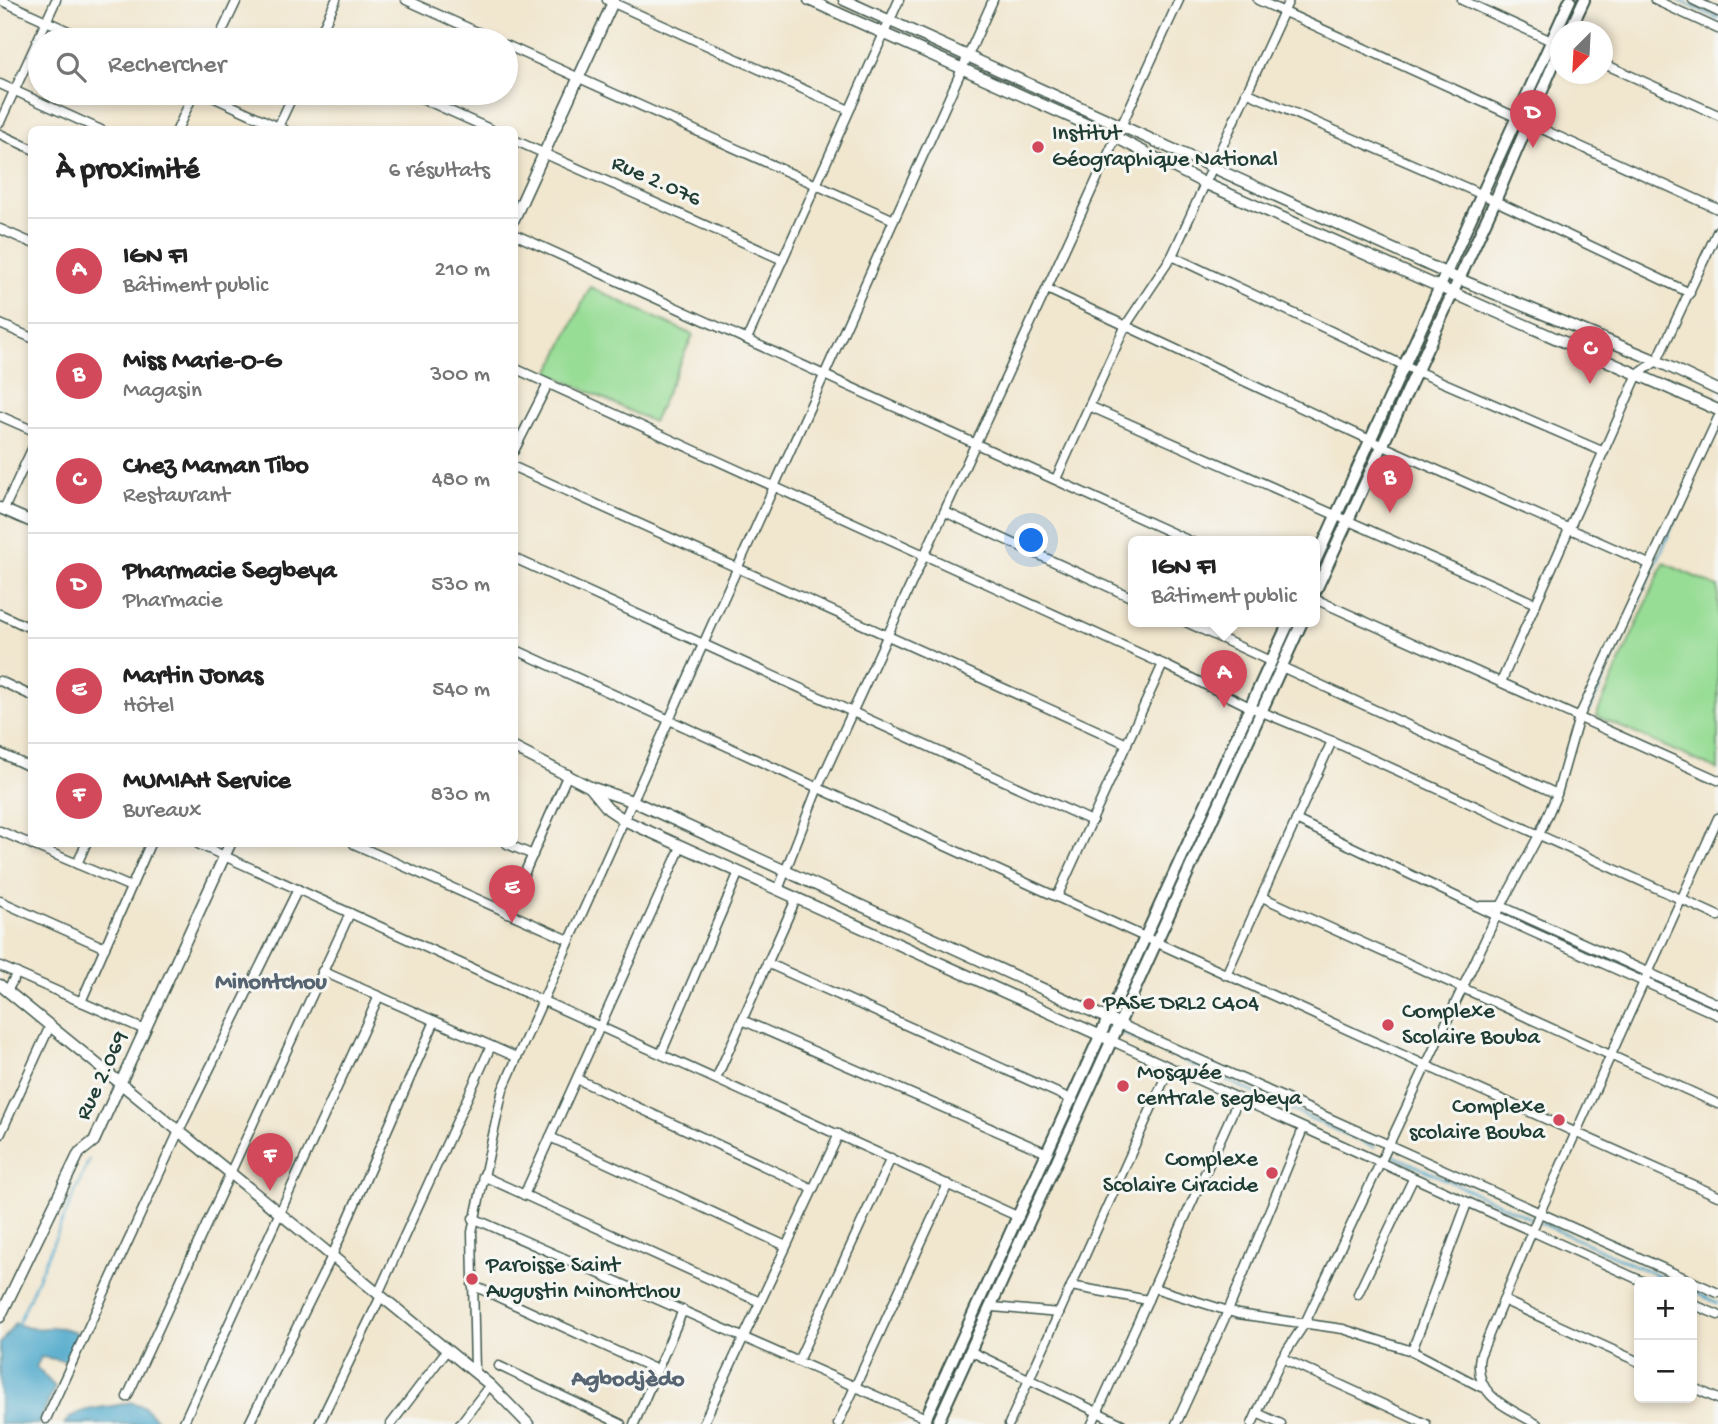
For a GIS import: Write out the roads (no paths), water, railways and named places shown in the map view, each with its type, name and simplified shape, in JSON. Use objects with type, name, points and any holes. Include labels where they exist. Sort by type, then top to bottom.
[{"type":"main road","points":[[1564,21],[1570,0]]},
{"type":"main road","points":[[1574,21],[1584,0]]},
{"type":"main road","points":[[1320,581],[1411,368],[1459,279],[1495,201],[1524,121],[1550,63]]},
{"type":"main road","points":[[1411,368],[1439,289],[1483,195],[1524,121]]},
{"type":"main road","points":[[1320,551],[1336,514],[1377,443]]},
{"type":"main road","points":[[937,1424],[993,1307],[1104,1038],[1107,1019],[1143,936],[1287,627]]},
{"type":"main road","points":[[924,1421],[1047,1153],[1104,1038],[1118,1023],[1157,943],[1284,668],[1300,627]]},
{"type":"street","points":[[0,0],[61,28]]},
{"type":"street","points":[[43,28],[56,0]]},
{"type":"street","points":[[224,28],[237,0]]},
{"type":"street","points":[[323,28],[336,0]]},
{"type":"street","points":[[406,0],[468,28]]},
{"type":"street","points":[[809,0],[1117,138],[1204,183],[1439,289],[1718,410]]},
{"type":"street","points":[[844,0],[1459,279],[1657,361],[1718,390]]},
{"type":"street","points":[[747,340],[899,0]]},
{"type":"street","points":[[475,1372],[472,1286],[474,1218],[498,1102],[993,0]]},
{"type":"street","points":[[778,890],[818,787],[1179,0]]},
{"type":"street","points":[[1258,0],[1718,209]]},
{"type":"street","points":[[1056,479],[1126,325],[1172,256],[1289,0]]},
{"type":"street","points":[[1462,0],[1550,41]]},
{"type":"street","points":[[1655,0],[1718,29]]},
{"type":"street","points":[[1693,0],[1718,12]]},
{"type":"street","points":[[518,210],[611,1],[849,110]]},
{"type":"street","points":[[518,50],[894,220]]},
{"type":"street","points":[[0,122],[28,60]]},
{"type":"street","points":[[1613,69],[1718,115]]},
{"type":"street","points":[[0,84],[28,96]]},
{"type":"street","points":[[1246,92],[1483,195],[1690,293]]},
{"type":"street","points":[[47,105],[92,126]]},
{"type":"street","points":[[179,126],[188,105]]},
{"type":"street","points":[[231,105],[278,126]]},
{"type":"street","points":[[283,126],[290,105]]},
{"type":"street","points":[[437,105],[483,126]]},
{"type":"street","points":[[0,134],[28,147]]},
{"type":"street","name":"Rue 2.076","points":[[518,142],[783,260]]},
{"type":"street","points":[[0,229],[28,241]]},
{"type":"street","points":[[1501,682],[1638,374],[1657,361],[1718,230]]},
{"type":"street","points":[[518,236],[1179,536]]},
{"type":"street","points":[[1172,256],[1411,368],[1604,452]]},
{"type":"street","points":[[1048,289],[1377,443],[1649,564]]},
{"type":"street","points":[[0,324],[28,336]]},
{"type":"street","points":[[518,371],[1163,664],[1250,707],[1332,741],[1718,916]]},
{"type":"street","points":[[518,443],[548,384]]},
{"type":"street","points":[[1089,406],[1536,604]]},
{"type":"street","points":[[0,416],[28,428]]},
{"type":"street","points":[[1252,1424],[1282,1358],[1305,1323],[1501,906],[1539,835],[1557,794],[1579,717],[1718,418]]},
{"type":"street","points":[[28,457],[2,508],[28,520]]},
{"type":"street","points":[[518,469],[1126,744]]},
{"type":"street","points":[[945,512],[1128,596]]},
{"type":"street","points":[[518,560],[1092,821]]},
{"type":"street","points":[[1320,601],[1718,780]]},
{"type":"street","points":[[0,614],[28,627]]},
{"type":"street","points":[[1197,627],[1272,662]]},
{"type":"street","points":[[518,651],[1058,895],[1226,975],[1718,1196]]},
{"type":"street","points":[[1058,895],[1163,664]]},
{"type":"street","points":[[1284,668],[1557,794]]},
{"type":"street","points":[[0,681],[28,694]]},
{"type":"street","points":[[1226,975],[1332,741]]},
{"type":"street","points":[[518,750],[590,786],[635,802],[1107,1019],[1718,1293]]},
{"type":"street","points":[[0,753],[28,766]]},
{"type":"street","points":[[507,912],[568,774]]},
{"type":"street","points":[[590,786],[608,809],[626,821],[738,874],[1634,1278]]},
{"type":"street","points":[[1481,1387],[1479,1356],[1540,1212],[1718,818]]},
{"type":"street","points":[[1297,820],[1497,916],[1718,1015]]},
{"type":"street","points":[[0,831],[28,843]]},
{"type":"street","points":[[37,847],[131,887]]},
{"type":"street","points":[[77,864],[85,847]]},
{"type":"street","points":[[81,1002],[149,847]]},
{"type":"street","points":[[204,847],[1019,1217]]},
{"type":"street","name":"Rue 2.069","points":[[0,1317],[79,1153],[94,1141],[228,847]]},
{"type":"street","points":[[361,847],[569,940]]},
{"type":"street","points":[[514,847],[533,855]]},
{"type":"street","points":[[524,1195],[681,847]]},
{"type":"street","points":[[661,1054],[738,874]]},
{"type":"street","points":[[46,1419],[179,1131],[298,889]]},
{"type":"street","points":[[1262,897],[1718,1104]]},
{"type":"street","points":[[716,1079],[796,899]]},
{"type":"street","points":[[0,901],[105,948]]},
{"type":"street","points":[[1478,906],[1501,906],[1718,1004]]},
{"type":"street","points":[[127,1397],[232,1174],[349,913]]},
{"type":"street","points":[[767,962],[1073,1100]]},
{"type":"street","points":[[0,966],[145,1030]]},
{"type":"street","points":[[322,971],[516,1057]]},
{"type":"street","points":[[17,973],[3,988],[475,1372],[528,1424]]},
{"type":"street","points":[[183,1424],[379,996]]},
{"type":"street","points":[[742,1020],[1047,1153]]},
{"type":"street","points":[[249,1424],[332,1256],[435,1021]]},
{"type":"street","points":[[0,1135],[50,1026]]},
{"type":"street","points":[[319,1424],[380,1295],[491,1045]]},
{"type":"street","points":[[1009,1424],[1169,1069]]},
{"type":"street","points":[[577,1079],[813,1189]]},
{"type":"street","points":[[1092,1424],[1238,1100]]},
{"type":"street","points":[[1176,1424],[1228,1311],[1303,1129]]},
{"type":"street","points":[[702,1424],[839,1134]]},
{"type":"street","points":[[550,1137],[786,1246]]},
{"type":"street","points":[[797,1361],[891,1158]]},
{"type":"street","points":[[483,1177],[760,1302]]},
{"type":"street","points":[[1358,1294],[1413,1179]]},
{"type":"street","points":[[838,1424],[948,1184]]},
{"type":"street","points":[[1412,1351],[1466,1203]]},
{"type":"street","points":[[474,1218],[855,1387],[924,1421]]},
{"type":"street","points":[[472,1286],[657,1370]]},
{"type":"street","points":[[1071,1286],[1148,1300]]},
{"type":"street","points":[[1154,1288],[1228,1311],[1343,1329],[1412,1351],[1481,1387],[1494,1399],[1537,1424]]},
{"type":"street","points":[[1503,1300],[1634,1361]]},
{"type":"street","points":[[1697,1306],[1718,1315]]},
{"type":"street","points":[[993,1307],[1059,1313]]},
{"type":"street","points":[[634,1424],[683,1310]]},
{"type":"street","points":[[391,1424],[447,1350]]},
{"type":"street","points":[[972,1352],[1122,1424]]},
{"type":"street","points":[[1282,1358],[1426,1424]]},
{"type":"street","points":[[499,1366],[621,1424]]},
{"type":"street","points":[[460,1424],[490,1385]]},
{"type":"street","points":[[1697,1389],[1718,1399]]},
{"type":"street","points":[[1257,1413],[1281,1424]]},
{"type":"water","points":[[15,1323],[33,1328],[61,1328],[81,1335],[67,1361],[41,1357],[36,1367],[55,1387],[38,1424],[0,1424],[0,1344]]},
{"type":"water","points":[[130,1402],[143,1406],[161,1424],[64,1424],[85,1410]]},
{"type":"waterway","points":[[1678,0],[1718,18]]},
{"type":"waterway","points":[[1590,710],[1678,514]]},
{"type":"waterway","points":[[1507,913],[1640,975]]},
{"type":"waterway","points":[[1652,980],[1718,1010]]},
{"type":"waterway","points":[[1118,1031],[1374,1147]]},
{"type":"waterway","points":[[1390,1154],[1532,1219]]},
{"type":"waterway","points":[[18,1324],[89,1160]]},
{"type":"waterway","points":[[1541,1223],[1661,1277]]},
{"type":"waterway","points":[[1697,1293],[1718,1303]]},
{"type":"place","name":"Institut Géographique National","points":[[1038,147]]},
{"type":"place","name":"Pharmacie Segbeya","points":[[1533,148]]},
{"type":"place","name":"Chez Maman Tibo","points":[[1590,384]]},
{"type":"place","name":"Miss Marie-O-G","points":[[1390,513]]},
{"type":"place","name":"IGN FI","points":[[1224,708]]},
{"type":"place","name":"Martin Jonas","points":[[512,923]]},
{"type":"place","name":"PASE DRL2 C404","points":[[1089,1004]]},
{"type":"place","name":"Complexe Scolaire Bouba","points":[[1388,1025]]},
{"type":"place","name":"Mosquée centrale segbeya","points":[[1123,1086]]},
{"type":"place","name":"Complexe scolaire Bouba","points":[[1559,1120]]},
{"type":"place","name":"Complexe Scolaire Ciracide","points":[[1272,1173]]},
{"type":"place","name":"MUMIAH Service","points":[[270,1191]]},
{"type":"place","name":"Paroisse Saint Augustin Minontchou","points":[[472,1279]]},
{"type":"district","name":"Minontchou","points":[[271,983]]},
{"type":"district","name":"Agbodjèdo","points":[[628,1380]]}]
